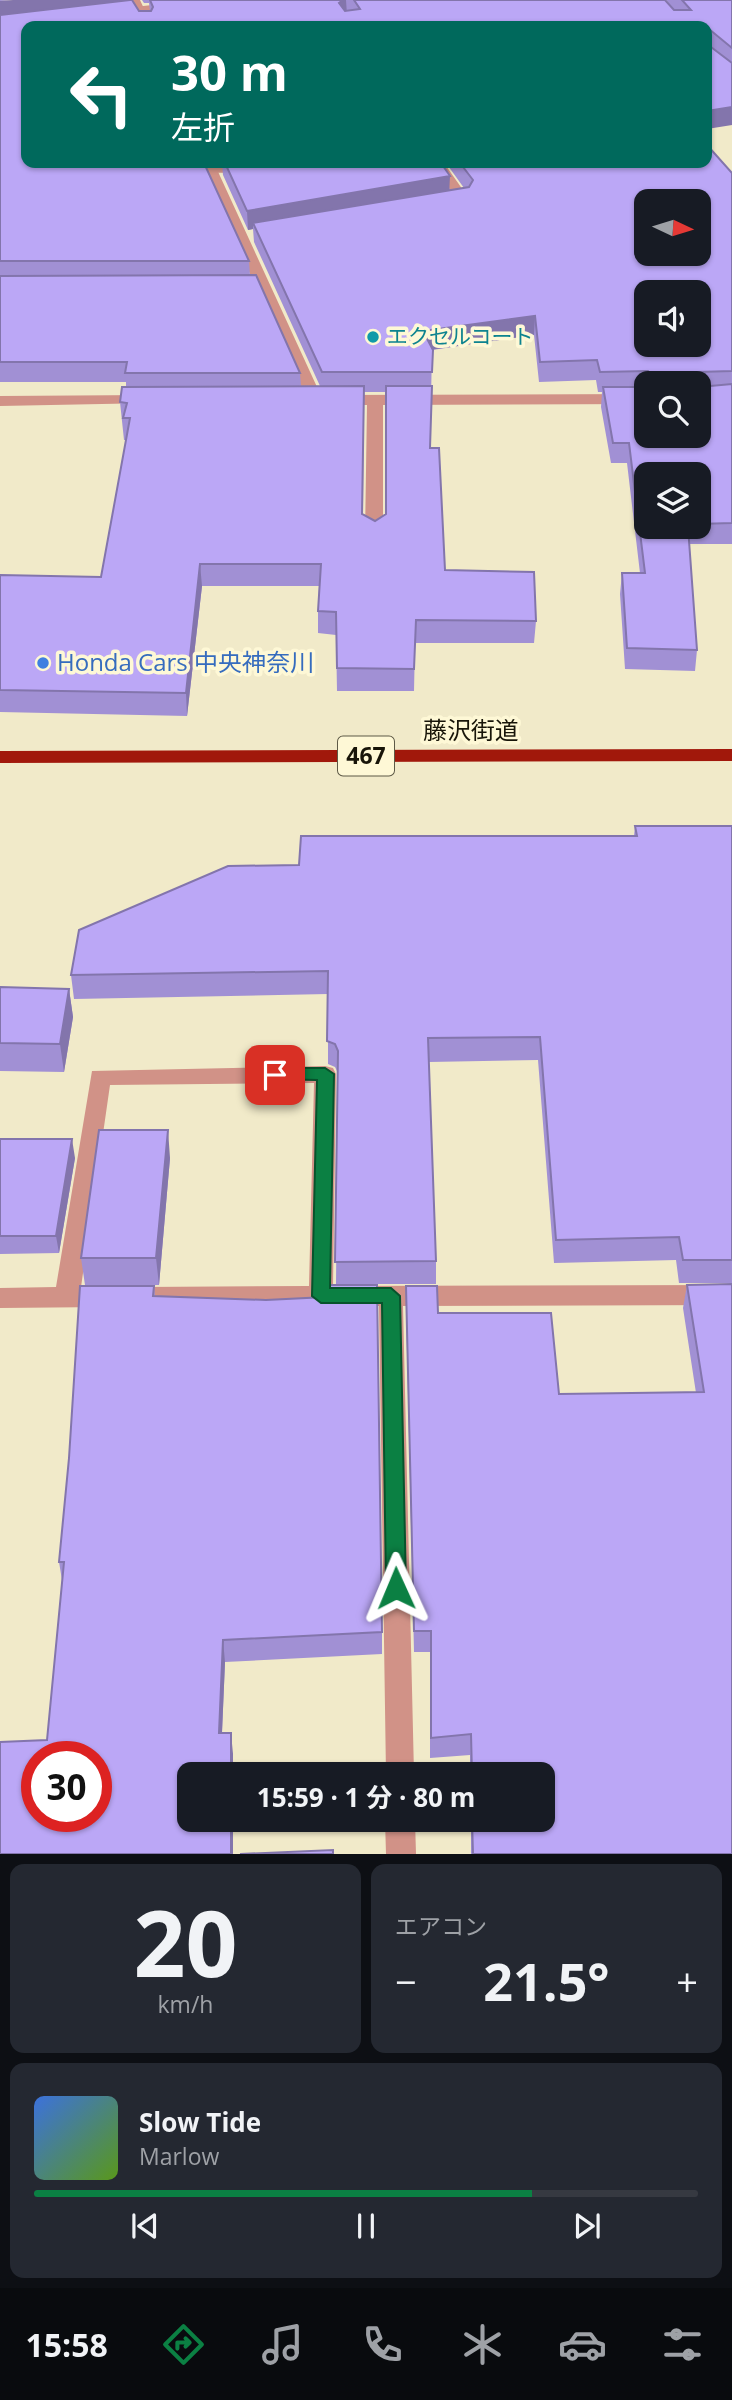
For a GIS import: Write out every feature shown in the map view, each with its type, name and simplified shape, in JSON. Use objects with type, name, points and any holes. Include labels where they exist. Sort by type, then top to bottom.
[{"type":"highway","name":"藤沢街道","points":[[0,757],[732,755]]},
{"type":"street","points":[[101,15],[137,5],[228,0]]},
{"type":"street","points":[[210,168],[248,237],[255,287],[308,400],[634,399]]},
{"type":"street","points":[[437,205],[463,200],[441,168]]},
{"type":"street","points":[[0,401],[164,400]]},
{"type":"street","points":[[374,536],[375,400]]},
{"type":"street","points":[[66,1297],[100,1077],[325,1074],[321,1296]]},
{"type":"street","points":[[0,1298],[732,1295]]},
{"type":"street","points":[[391,1296],[400,1762]]},
{"type":"street","points":[[400,1832],[401,1854]]},
{"type":"building","points":[[132,0],[139,11],[151,11],[153,7],[150,0],[343,0],[339,3],[345,11],[360,9],[354,0],[665,0],[674,10],[691,10],[682,0],[732,0],[732,48],[712,31],[712,21],[21,21],[21,168],[206,168],[249,261],[0,261],[0,15]]},
{"type":"building","points":[[712,48],[732,63],[732,107],[712,110]]},
{"type":"building","points":[[712,151],[732,173],[732,371],[600,372],[597,360],[540,362],[535,316],[423,331],[433,350],[432,372],[322,372],[253,223],[469,187],[473,180],[464,168],[712,168]]},
{"type":"building","points":[[227,168],[444,168],[450,176],[247,211]]},
{"type":"building","points":[[256,275],[300,373],[125,373],[127,362],[0,362],[0,276]]},
{"type":"building","points":[[732,384],[732,523],[711,524],[711,462],[634,462],[634,484],[629,443],[613,443],[603,387],[634,387],[634,448],[711,448],[711,386]]},
{"type":"building","points":[[364,386],[362,514],[375,521],[386,514],[386,386],[432,386],[430,448],[439,448],[445,570],[534,572],[536,621],[416,620],[414,669],[337,668],[336,612],[318,611],[321,564],[200,564],[186,693],[0,690],[0,575],[101,577],[130,418],[123,418],[127,403],[120,402],[122,387]]},
{"type":"building","points":[[641,539],[689,539],[697,650],[627,648],[622,573],[645,573]]},
{"type":"building","points":[[635,826],[732,826],[732,1260],[683,1260],[679,1237],[556,1240],[540,1037],[428,1038],[436,1261],[335,1262],[338,1051],[335,1044],[327,1041],[328,971],[71,975],[79,930],[228,866],[299,865],[301,836],[637,836]]},
{"type":"building","points":[[0,987],[69,989],[60,1044],[0,1043]]},
{"type":"building","points":[[99,1130],[168,1130],[156,1258],[81,1258]]},
{"type":"building","points":[[0,1139],[72,1139],[56,1236],[0,1236]]},
{"type":"building","points":[[732,1284],[732,1854],[473,1854],[472,1832],[555,1832],[555,1762],[472,1762],[471,1734],[431,1738],[431,1631],[414,1631],[406,1286],[437,1286],[438,1313],[551,1313],[559,1394],[704,1392],[687,1285]]},
{"type":"building","points":[[326,1285],[377,1285],[382,1632],[223,1640],[219,1733],[231,1733],[231,1762],[177,1762],[177,1832],[231,1832],[231,1854],[0,1854],[0,1742],[21,1741],[21,1832],[112,1832],[112,1741],[24,1741],[47,1740],[64,1562],[59,1562],[80,1286],[154,1286],[153,1296],[266,1300],[326,1297]]},
{"type":"building","points":[[333,1850],[333,1854],[240,1854]]},
{"type":"place","name":"エクセルコート","points":[[373,337]]},
{"type":"place","name":"Honda Cars 中央神奈川","points":[[43,663]]},
{"type":"route","points":[[275,1075],[325,1074],[321,1296],[391,1296],[396,1588]]}]
